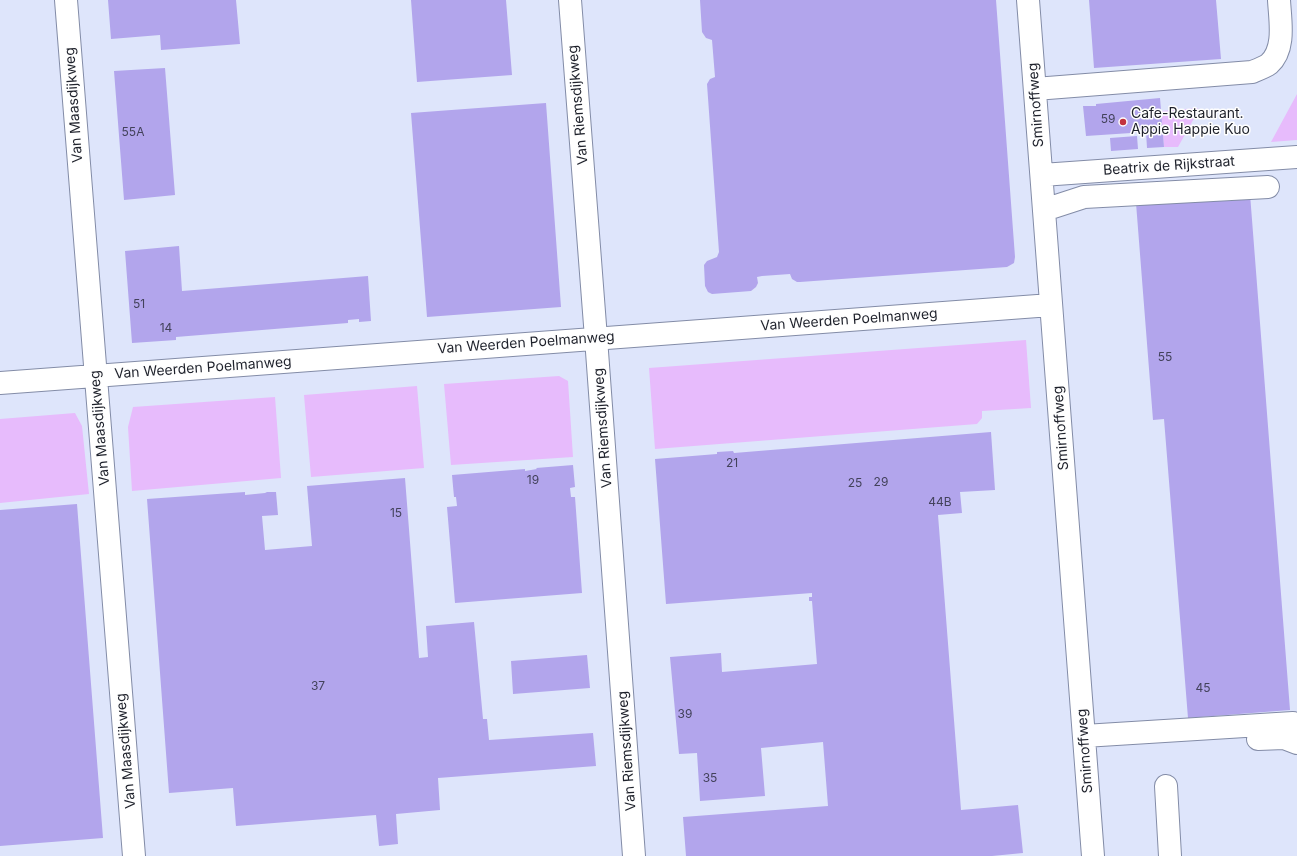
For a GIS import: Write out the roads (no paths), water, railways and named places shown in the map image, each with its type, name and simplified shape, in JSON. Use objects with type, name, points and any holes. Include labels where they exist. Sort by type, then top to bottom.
[{"type":"street","name":"Van Maasdijkweg","points":[[66,0],[134,856]]},
{"type":"street","name":"Van Riemsdijkweg","points":[[570,0],[634,856]]},
{"type":"street","name":"Smirnoffweg","points":[[1028,0],[1093,856]]},
{"type":"street","points":[[1035,90],[1252,72],[1269,64],[1276,54],[1280,40],[1279,0]]},
{"type":"street","name":"Beatrix de Rijkstraat","points":[[1042,175],[1297,157]]},
{"type":"street","points":[[1044,210],[1084,197],[1268,186]]},
{"type":"street","name":"Van Weerden Poelmanweg","points":[[0,383],[1051,305]]},
{"type":"street","points":[[1084,743],[1293,723],[1297,724]]},
{"type":"street","points":[[1084,743],[1284,738],[1297,743]]},
{"type":"street","points":[[1166,786],[1170,856]]},
{"type":"place","name":"Cafe-Restaurant. Appie Happie Kuo","points":[[1123,122]]}]
